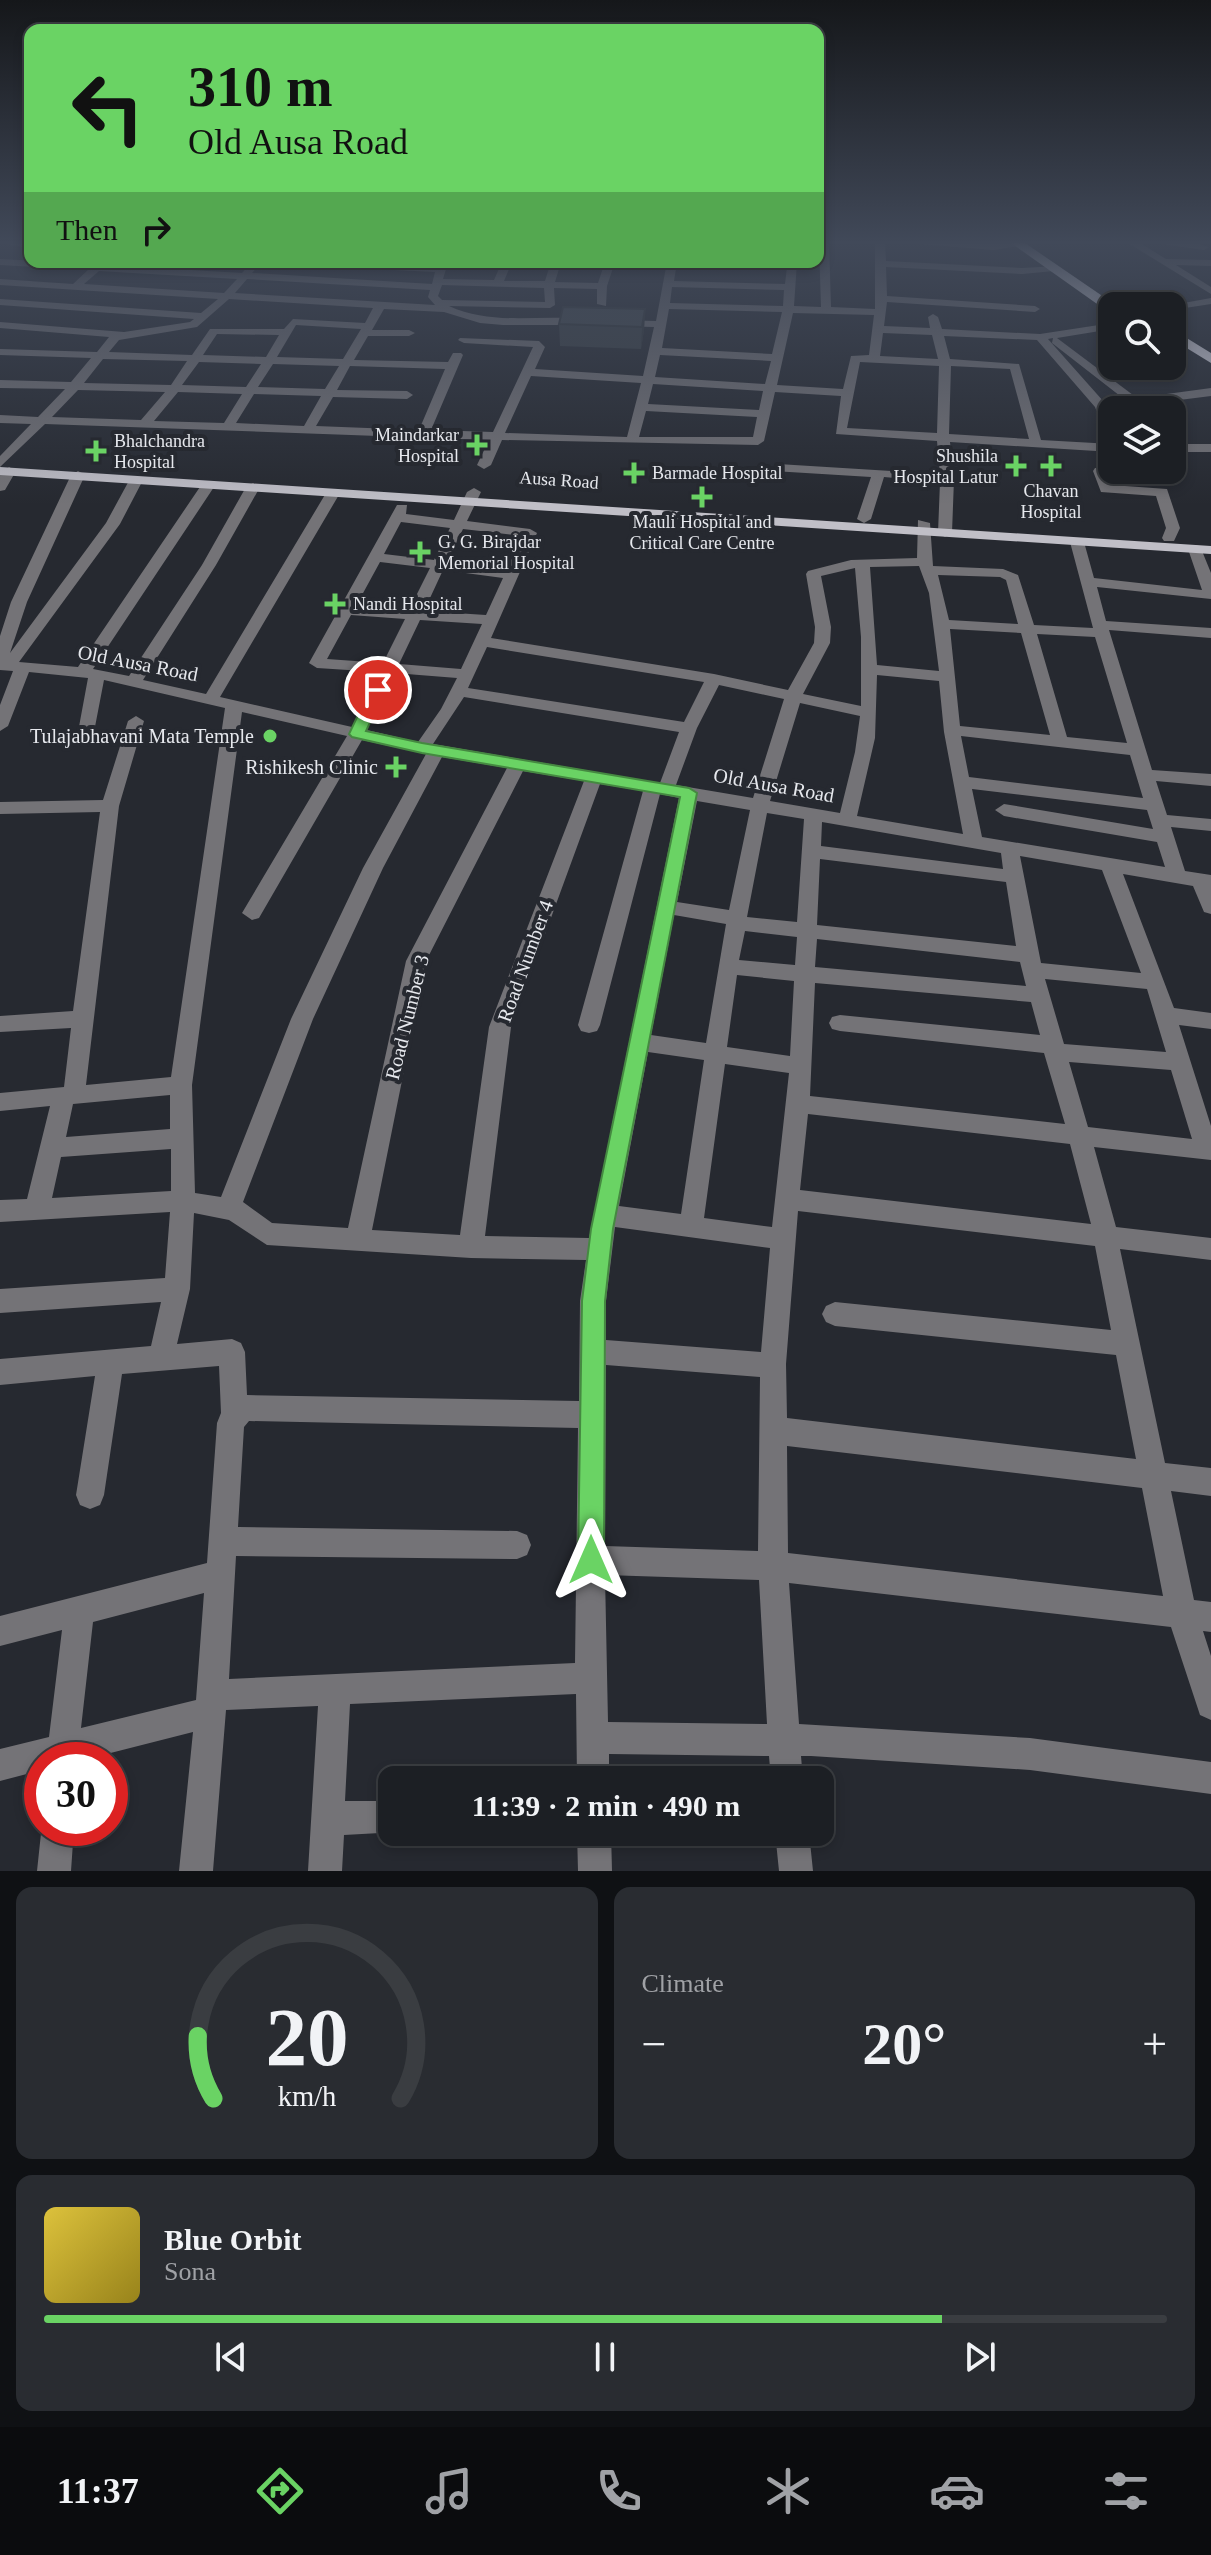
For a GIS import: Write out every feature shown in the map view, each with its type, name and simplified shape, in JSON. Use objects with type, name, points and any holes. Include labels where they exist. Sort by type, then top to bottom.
[{"type":"highway","points":[[1186,342],[1211,359]]},
{"type":"highway","points":[[1186,358],[1211,374]]},
{"type":"main road","points":[[2,467],[136,480],[407,498],[471,497],[1211,550]]},
{"type":"main road","name":"Ausa Road","points":[[2,467],[864,519],[923,527]]},
{"type":"main road","points":[[946,529],[1211,540]]},
{"type":"street","points":[[72,330],[120,334],[158,330]]},
{"type":"street","points":[[144,424],[216,330]]},
{"type":"street","points":[[228,426],[288,330]]},
{"type":"street","points":[[308,429],[365,330]]},
{"type":"street","points":[[380,330],[409,333]]},
{"type":"street","points":[[424,433],[469,330]]},
{"type":"street","points":[[632,441],[661,330]]},
{"type":"street","points":[[0,419],[632,441],[758,441],[783,330]]},
{"type":"street","points":[[874,359],[879,330]]},
{"type":"street","points":[[904,330],[1045,337],[1086,330]]},
{"type":"street","points":[[937,332],[945,362],[943,438],[947,479],[946,529]]},
{"type":"street","points":[[0,487],[2,467],[39,421],[120,334]]},
{"type":"street","points":[[988,335],[992,365]]},
{"type":"street","points":[[1045,337],[1127,396]]},
{"type":"street","points":[[1045,337],[1098,402]]},
{"type":"street","points":[[464,340],[535,343],[539,347],[484,465]]},
{"type":"street","points":[[656,351],[777,358]]},
{"type":"street","points":[[0,352],[452,366]]},
{"type":"street","points":[[0,376],[26,353]]},
{"type":"street","points":[[1036,443],[1015,366],[855,358],[840,431],[1098,447]]},
{"type":"street","points":[[528,372],[848,393]]},
{"type":"street","points":[[0,384],[407,395]]},
{"type":"street","points":[[1181,396],[1211,392]]},
{"type":"street","points":[[641,407],[764,414]]},
{"type":"street","points":[[1186,448],[1211,448]]},
{"type":"street","points":[[778,468],[947,479]]},
{"type":"street","points":[[864,519],[879,473]]},
{"type":"street","points":[[0,726],[19,602],[78,475]]},
{"type":"street","points":[[8,664],[113,524],[136,480]]},
{"type":"street","points":[[86,732],[90,674],[209,484]]},
{"type":"street","points":[[1104,484],[1106,489],[1162,492],[1173,528],[1169,538]]},
{"type":"street","points":[[133,683],[209,565],[253,487]]},
{"type":"street","points":[[210,700],[333,493]]},
{"type":"street","points":[[252,913],[357,734],[471,497]]},
{"type":"street","points":[[407,498],[317,663],[467,674]]},
{"type":"street","points":[[229,1208],[302,1019],[467,674],[530,533],[397,517]]},
{"type":"street","points":[[923,527],[927,566],[948,677],[952,730],[974,841]]},
{"type":"street","points":[[1077,542],[1177,876]]},
{"type":"street","points":[[1088,582],[1210,587],[1195,549]]},
{"type":"street","points":[[375,557],[513,575]]},
{"type":"street","points":[[847,820],[869,713],[862,564]]},
{"type":"street","points":[[691,1226],[728,967],[760,804],[794,695],[822,643],[823,627],[813,574],[827,568],[862,564],[927,566],[1009,574],[1016,582],[1060,742]]},
{"type":"street","points":[[346,610],[489,620]]},
{"type":"street","points":[[940,624],[1211,633]]},
{"type":"street","points":[[480,641],[714,679],[869,713]]},
{"type":"street","name":"Old Ausa Road","points":[[8,664],[90,674],[429,750],[1206,881]]},
{"type":"street","points":[[868,669],[948,677]]},
{"type":"street","points":[[589,1025],[689,728],[714,679]]},
{"type":"street","points":[[458,691],[689,728]]},
{"type":"street","points":[[161,1358],[177,1289],[183,1201],[181,1085],[234,706]]},
{"type":"street","points":[[37,1209],[69,1095],[83,1019],[110,806],[136,721]]},
{"type":"street","points":[[952,730],[1138,750]]},
{"type":"street","name":"Road Number 3","points":[[357,1241],[416,961],[518,764]]},
{"type":"street","points":[[1146,775],[1211,780]]},
{"type":"street","name":"Road Number 4","points":[[471,1247],[500,1027],[594,777]]},
{"type":"street","points":[[962,782],[1160,820]]},
{"type":"street","points":[[593,1766],[593,1301],[605,1215],[666,907],[669,790]]},
{"type":"street","points":[[0,808],[110,806]]},
{"type":"street","points":[[1004,810],[1211,825]]},
{"type":"street","points":[[785,1766],[773,1566],[771,1430],[785,1199],[798,1104],[802,973],[813,813]]},
{"type":"street","points":[[1009,847],[1030,963],[1105,1236],[1181,1611],[1211,1704]]},
{"type":"street","points":[[810,851],[1015,877]]},
{"type":"street","points":[[798,1104],[1209,1150],[1155,982],[1110,865]]},
{"type":"street","points":[[1206,881],[1211,907]]},
{"type":"street","points":[[666,907],[736,921],[1155,982]]},
{"type":"street","points":[[728,967],[1039,995]]},
{"type":"street","points":[[1164,1015],[1211,1021]]},
{"type":"street","points":[[0,1024],[83,1019]]},
{"type":"street","points":[[840,1023],[1179,1062]]},
{"type":"street","points":[[639,1042],[800,1066]]},
{"type":"street","points":[[0,1102],[181,1085]]},
{"type":"street","points":[[52,1148],[182,1138]]},
{"type":"street","points":[[785,1199],[1211,1249]]},
{"type":"street","points":[[0,1211],[183,1201],[229,1208],[267,1234],[471,1247],[599,1249]]},
{"type":"street","points":[[605,1215],[782,1239]]},
{"type":"street","points":[[0,1301],[177,1289]]},
{"type":"street","points":[[835,1314],[1127,1344]]},
{"type":"street","points":[[593,1351],[746,1365],[773,1364]]},
{"type":"street","points":[[0,1372],[232,1352],[235,1414]]},
{"type":"street","points":[[90,1495],[110,1363]]},
{"type":"street","points":[[196,1871],[222,1574],[231,1423],[235,1414],[242,1408],[592,1415]]},
{"type":"street","points":[[771,1430],[1211,1482]]},
{"type":"street","points":[[223,1541],[517,1545]]},
{"type":"street","points":[[591,1560],[773,1566],[1181,1611],[1211,1617]]},
{"type":"street","points":[[0,1631],[222,1574]]},
{"type":"street","points":[[64,1742],[79,1612]]},
{"type":"street","points":[[101,1742],[211,1704],[335,1690],[591,1678]]},
{"type":"street","points":[[325,1871],[335,1690]]},
{"type":"street","points":[[592,1738],[782,1739],[1030,1754],[1211,1778]]},
{"type":"street","points":[[0,1765],[24,1761]]},
{"type":"street","points":[[328,1818],[378,1818]]},
{"type":"street","points":[[54,1871],[56,1846]]},
{"type":"street","points":[[594,1846],[595,1871]]},
{"type":"street","points":[[793,1846],[796,1871]]},
{"type":"place","name":"Maindarkar Hospital","points":[[477,445]]},
{"type":"place","name":"Bhalchandra Hospital","points":[[96,451]]},
{"type":"place","name":"Shushila Hospital Latur","points":[[1016,466]]},
{"type":"place","name":"Chavan Hospital","points":[[1051,466]]},
{"type":"place","name":"Barmade Hospital","points":[[634,473]]},
{"type":"place","name":"Mauli Hospital and Critical Care Centre","points":[[702,497]]},
{"type":"place","name":"G. G. Birajdar Memorial Hospital","points":[[420,552]]},
{"type":"place","name":"Nandi Hospital","points":[[335,604]]},
{"type":"place","name":"Tulajabhavani Mata Temple","points":[[270,736]]},
{"type":"place","name":"Rishikesh Clinic","points":[[396,767]]},
{"type":"route","points":[[378,690],[357,734],[422,748],[689,793],[602,1229],[593,1301],[591,1560]]}]
